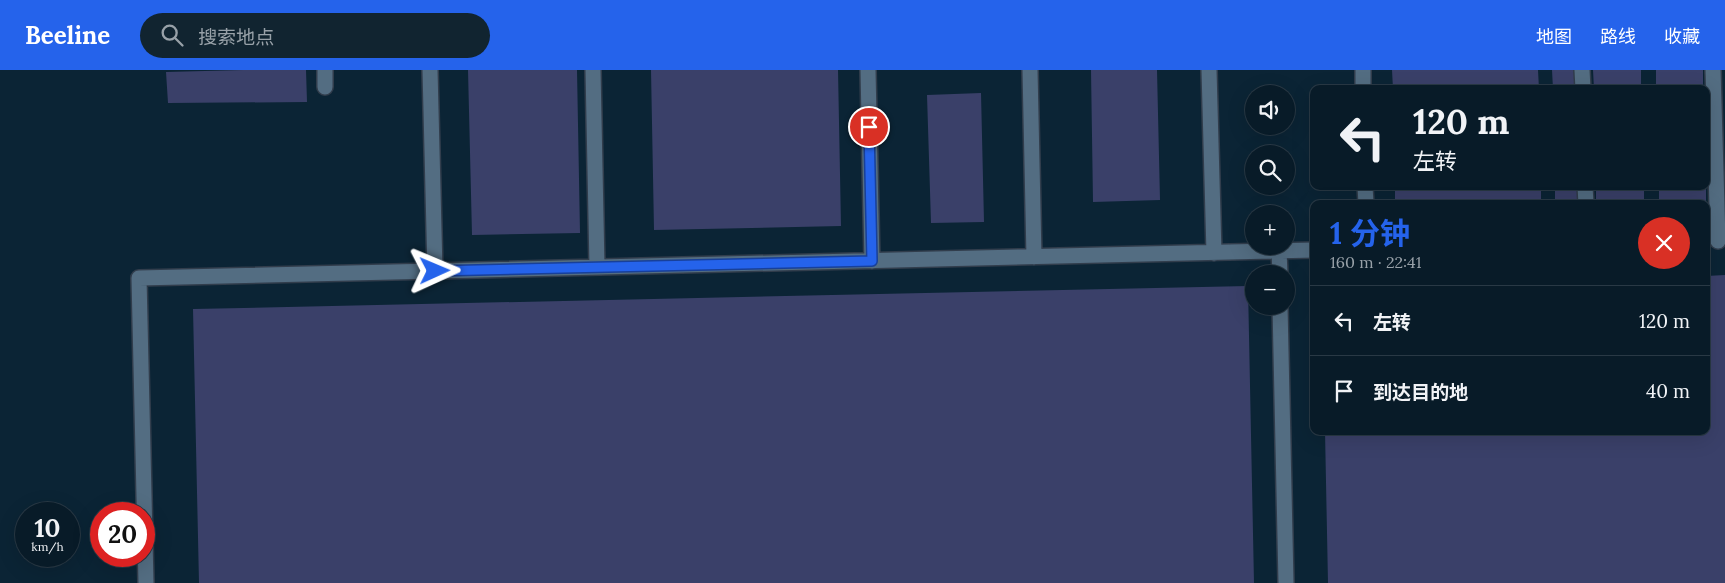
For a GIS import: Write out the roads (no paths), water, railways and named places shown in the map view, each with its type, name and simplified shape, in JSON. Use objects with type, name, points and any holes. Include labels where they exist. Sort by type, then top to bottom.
[{"type":"lane","points":[[325,70],[325,87]]},
{"type":"lane","points":[[430,70],[435,271]]},
{"type":"lane","points":[[593,70],[597,267]]},
{"type":"lane","points":[[868,70],[872,261]]},
{"type":"lane","points":[[1030,70],[1034,257]]},
{"type":"lane","points":[[1209,70],[1214,253]]},
{"type":"lane","points":[[1363,70],[1363,85]]},
{"type":"lane","points":[[1582,70],[1583,85]]},
{"type":"lane","points":[[1713,70],[1716,241]]},
{"type":"lane","points":[[1295,251],[1310,250]]},
{"type":"lane","points":[[146,583],[139,278],[1245,252]]},
{"type":"lane","points":[[1280,315],[1286,583]]}]
